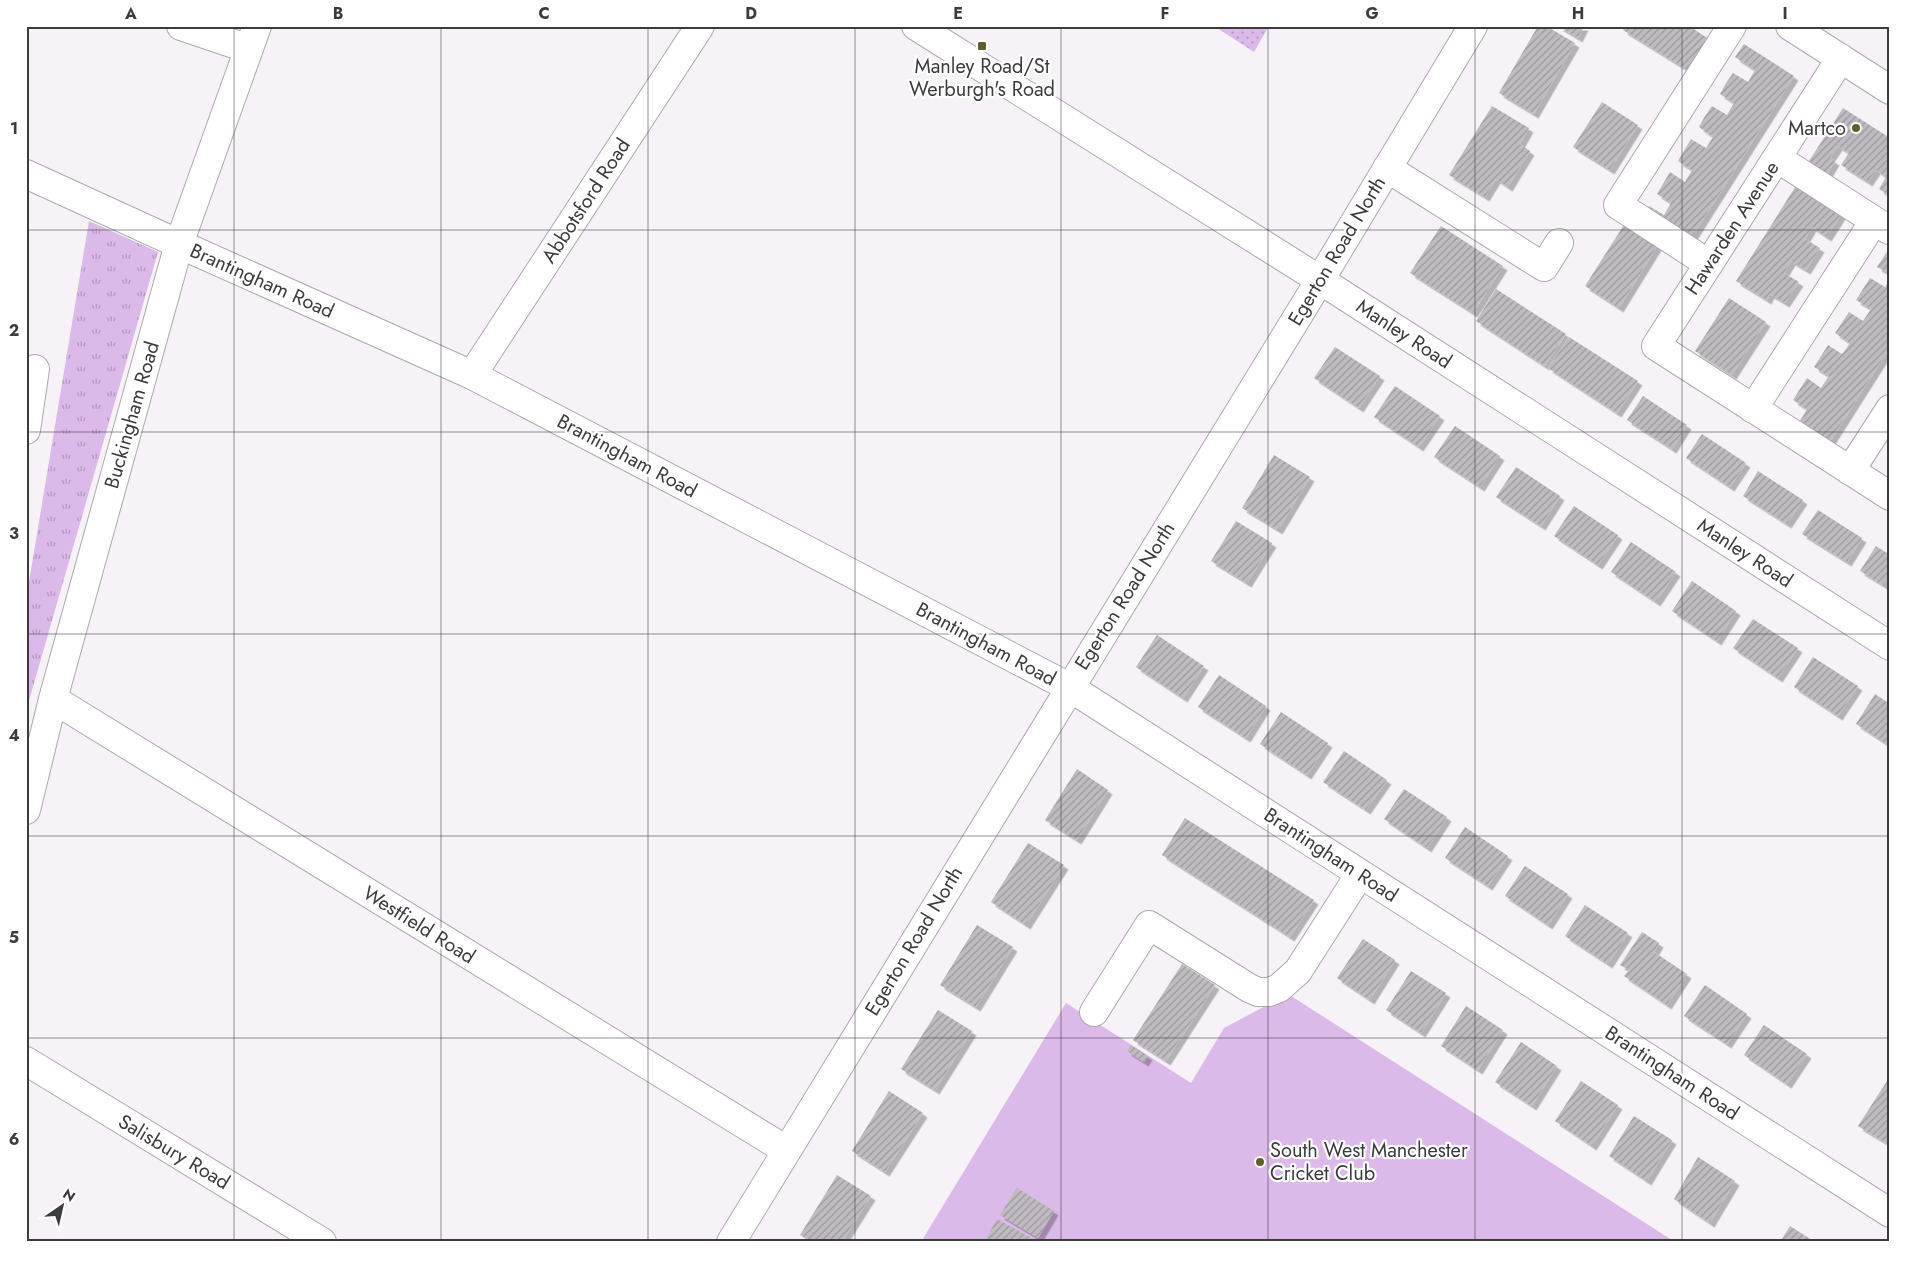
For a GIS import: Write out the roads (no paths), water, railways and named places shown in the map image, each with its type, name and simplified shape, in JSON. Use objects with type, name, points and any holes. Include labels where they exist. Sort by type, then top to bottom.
[{"type":"street","points":[[181,26],[253,38]]},
{"type":"street","name":"Abbotsford Road","points":[[472,375],[700,26]]},
{"type":"street","name":"Manley Road","points":[[916,26],[1320,280],[1890,646]]},
{"type":"street","name":"Egerton Road North","points":[[731,1242],[1069,687],[1320,280],[1472,26]]},
{"type":"street","points":[[1709,264],[1618,205],[1732,26]]},
{"type":"street","points":[[1790,26],[1890,90]]},
{"type":"street","name":"Buckingham Road","points":[[26,810],[53,699],[179,244],[253,38]]},
{"type":"street","name":"Hawarden Avenue","points":[[1753,409],[1656,346],[1841,58]]},
{"type":"street","points":[[1777,158],[1882,226],[1753,409],[1890,496]]},
{"type":"street","points":[[1387,168],[1544,267],[1559,243]]},
{"type":"street","name":"Brantingham Road","points":[[26,174],[472,375],[1069,687],[1890,1213]]},
{"type":"street","points":[[26,430],[35,369]]},
{"type":"street","points":[[1850,470],[1890,409]]},
{"type":"street","name":"Westfield Road","points":[[53,699],[786,1150]]},
{"type":"street","points":[[1094,1012],[1148,925],[1249,988],[1269,992],[1279,988],[1298,971],[1360,874]]},
{"type":"street","name":"Salisbury Road","points":[[26,1061],[322,1242]]},
{"type":"place","name":"Manley Road/St Werburgh's Road","points":[[982,46]]},
{"type":"place","name":"Martco","points":[[1856,128]]},
{"type":"place","name":"South West Manchester Cricket Club","points":[[1260,1162]]}]
